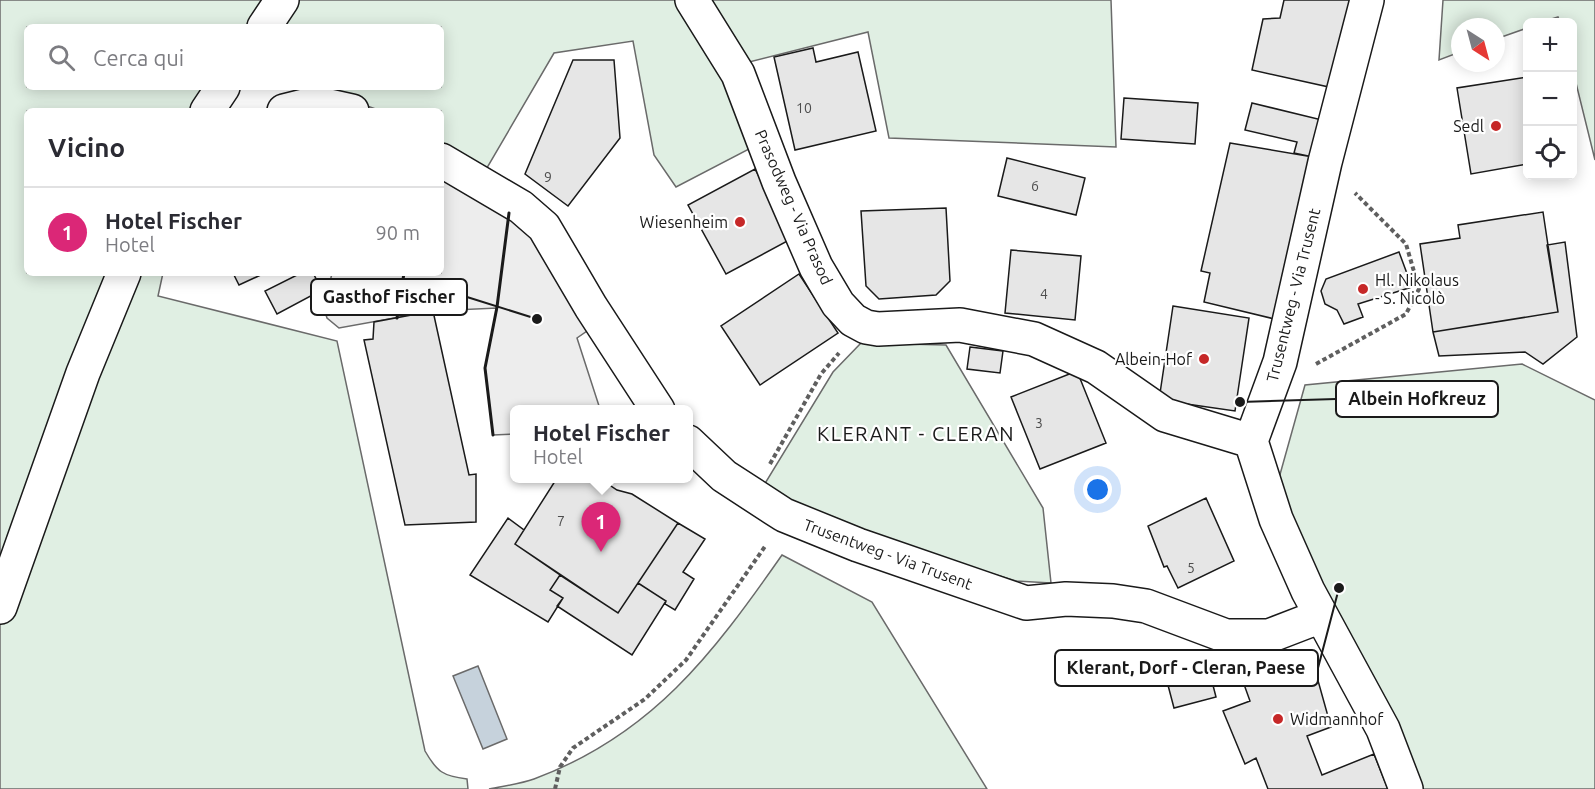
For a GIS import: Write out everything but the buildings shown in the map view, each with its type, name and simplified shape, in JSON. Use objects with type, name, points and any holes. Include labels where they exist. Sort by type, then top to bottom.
[{"type":"street","points":[[266,24],[282,0]]},
{"type":"street","name":"Prasodweg - Via Prasod","points":[[692,0],[738,74],[779,182],[816,267],[838,304],[853,320],[866,327]]},
{"type":"street","name":"Trusentweg - Via Trusent","points":[[1251,441],[1280,362],[1324,162],[1367,0]]},
{"type":"street","points":[[209,108],[221,90]]},
{"type":"street","points":[[296,108],[316,103],[338,108]]},
{"type":"street","points":[[444,162],[521,207],[544,227],[591,307],[655,405]]},
{"type":"street","points":[[0,607],[83,373],[123,276]]},
{"type":"street","points":[[866,327],[878,329],[960,326],[1034,339],[1095,367],[1165,415],[1251,441],[1276,519],[1321,616],[1383,729],[1407,789]]},
{"type":"street","name":"Trusentweg - Via Trusent","points":[[693,447],[724,476],[784,515],[858,546],[1026,603],[1066,599],[1113,600],[1146,606],[1226,636],[1269,636],[1321,616]]},
{"type":"path","points":[[1280,362],[1316,364],[1406,314],[1419,290],[1406,244],[1324,162]]},
{"type":"path","points":[[750,494],[770,464],[821,374],[866,327]]},
{"type":"path","points":[[555,789],[560,766],[573,748],[645,699],[686,660],[756,562],[784,515]]},
{"type":"green space","points":[[0,0],[1111,0],[1116,147],[889,138],[868,32],[721,69],[753,147],[676,187],[654,155],[633,41],[554,53],[484,173],[444,148],[444,108],[373,108],[323,90],[444,90],[444,24],[24,24],[24,90],[204,90],[201,108],[24,108],[24,276],[162,276],[158,296],[337,341],[425,751],[433,764],[442,772],[467,779],[468,789],[0,789]]},
{"type":"green space","points":[[1443,0],[1595,0],[1595,160],[1577,87],[1577,18],[1523,18],[1523,29],[1505,36],[1505,18],[1451,18],[1451,55],[1439,60]]},
{"type":"green space","points":[[861,343],[946,345],[1043,508],[1051,583],[1016,581],[880,539],[800,509],[764,485],[833,372]]},
{"type":"green space","points":[[1522,364],[1595,400],[1595,789],[1406,789],[1321,616],[1279,478],[1305,385]]},
{"type":"green space","points":[[782,555],[872,602],[987,789],[489,789],[534,779],[576,761],[613,740],[646,715],[704,658]]},
{"type":"shaded area","points":[[444,178],[526,224],[587,331],[577,338],[599,405],[510,405],[510,434],[493,435],[485,368],[497,308],[433,311],[339,328],[327,318],[324,309],[331,276],[444,276]]},
{"type":"shaded area","points":[[478,666],[507,739],[483,749],[453,676]]},
{"type":"wall","points":[[493,435],[485,368],[497,307],[509,213]]},
{"type":"wall","points":[[397,318],[404,276]]},
{"type":"place","name":"Sedl","points":[[1496,126]]},
{"type":"place","name":"Wiesenheim","points":[[740,222]]},
{"type":"place","name":"Hl. Nikolaus - S. Nicolò","points":[[1363,289]]},
{"type":"place","name":"Gasthof Fischer","points":[[537,319]]},
{"type":"place","name":"Albein-Hof","points":[[1204,359]]},
{"type":"place","name":"Albein Hofkreuz","points":[[1240,402]]},
{"type":"place","name":"Hotel Fischer","points":[[601,552]]},
{"type":"place","name":"Klerant, Dorf - Cleran, Paese","points":[[1339,588]]},
{"type":"place","name":"Widmannhof","points":[[1278,719]]},
{"type":"district","name":"KLERANT - CLERAN","points":[[916,434]]}]
